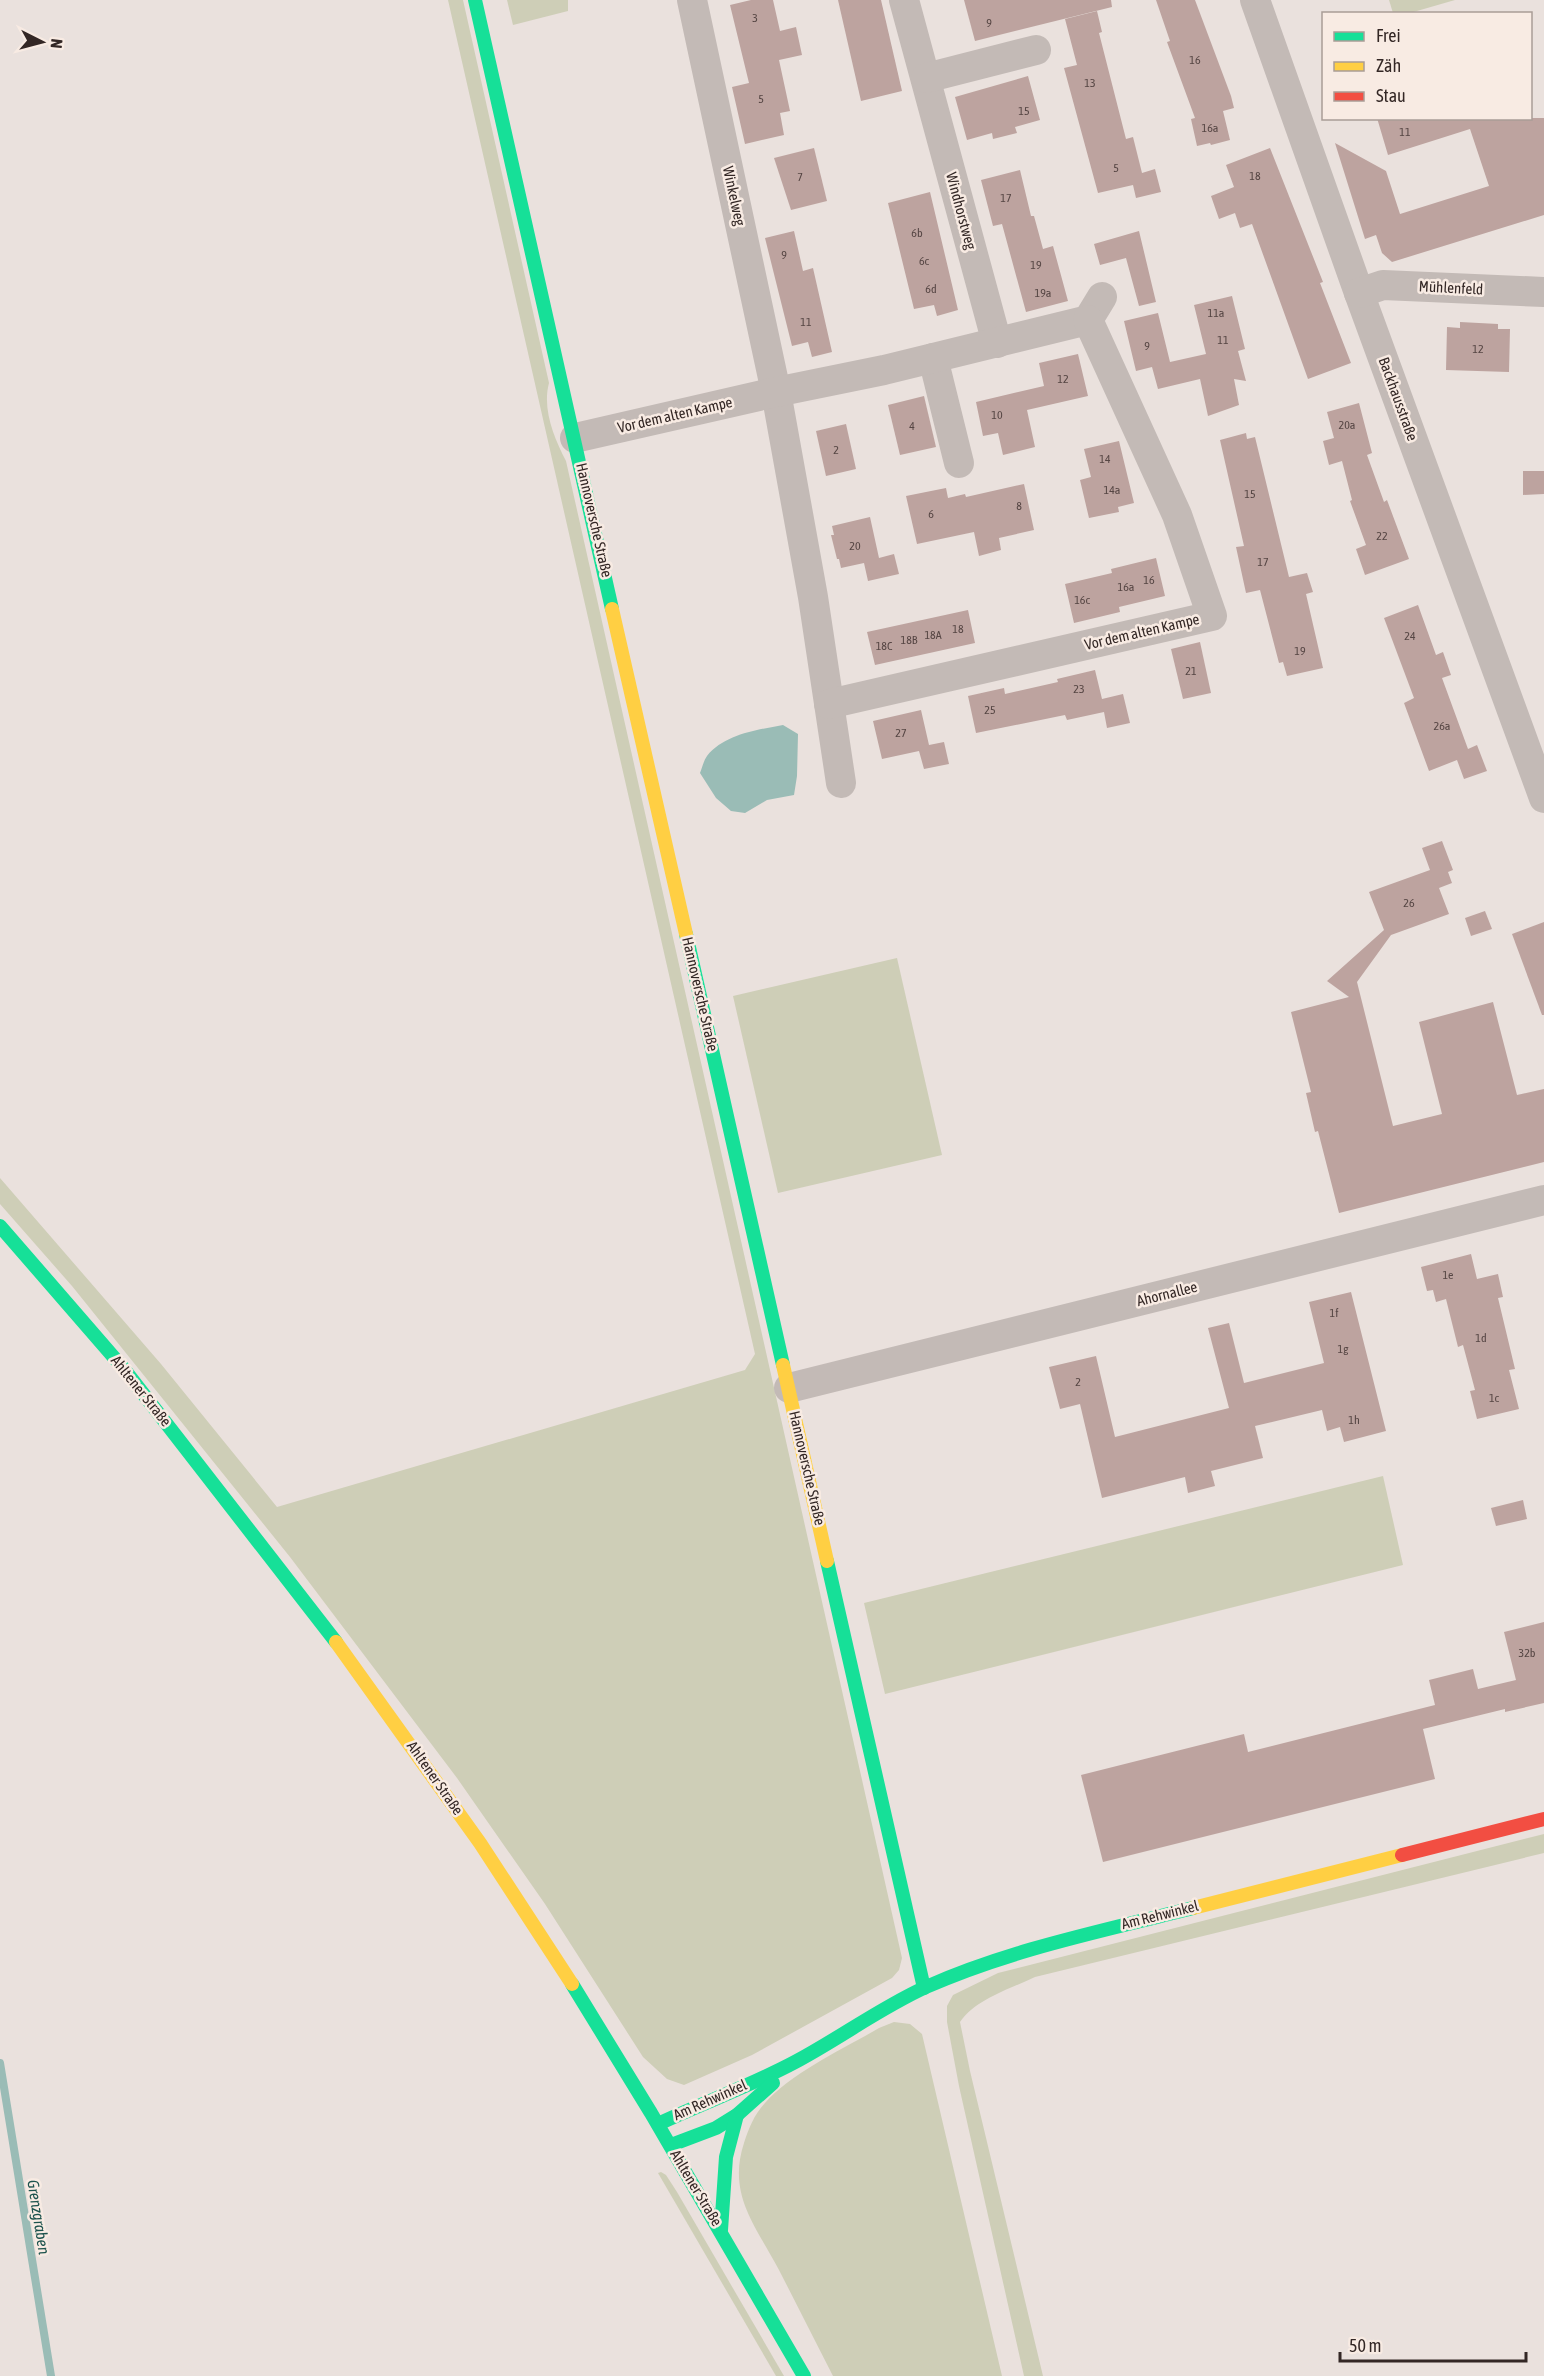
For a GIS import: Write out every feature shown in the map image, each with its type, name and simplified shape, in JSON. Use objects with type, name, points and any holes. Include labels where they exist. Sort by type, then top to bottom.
[{"type":"street","name":"Hannoversche Straße","points":[[476,0],[924,1988]]},
{"type":"street","name":"Winkelweg","points":[[692,0],[776,392]]},
{"type":"street","name":"Windhorstweg","points":[[904,0],[997,343]]},
{"type":"street","name":"Backhausstraße","points":[[1255,0],[1359,293],[1544,798]]},
{"type":"street","points":[[926,78],[1036,50]]},
{"type":"street","name":"Mühlenfeld","points":[[1359,293],[1383,285],[1544,293]]},
{"type":"street","name":"Vor dem alten Kampe","points":[[575,438],[997,343],[1095,309],[1177,515],[1212,616],[829,704]]},
{"type":"street","points":[[933,358],[959,463]]},
{"type":"street","points":[[776,392],[813,597],[842,783]]},
{"type":"street","name":"Ahornallee","points":[[789,1388],[1544,1200]]},
{"type":"street","name":"Ahltener Straße","points":[[0,1226],[124,1369],[318,1617],[480,1842],[583,2001],[671,2145],[804,2376]]},
{"type":"street","name":"Am Rehwinkel","points":[[658,2124],[795,2062],[858,2023],[924,1988],[1018,1952],[1544,1819]]},
{"type":"street","name":"Am Rehwinkel","points":[[737,2115],[795,2062]]},
{"type":"street","points":[[671,2145],[716,2127],[737,2115]]},
{"type":"street","points":[[721,2229],[725,2154],[729,2134],[737,2115]]},
{"type":"green space","points":[[448,0],[463,0],[549,383],[547,403],[550,423],[566,461],[902,1958],[899,1970],[892,1978],[752,2055],[684,2085],[667,2079],[643,2057],[545,1904],[457,1778],[290,1557],[72,1286],[0,1204],[0,1178],[161,1364],[277,1507],[745,1370],[755,1354]]},
{"type":"green space","points":[[507,0],[568,0],[568,11],[513,25]]},
{"type":"green space","points":[[1389,0],[1455,0],[1413,12],[1393,12]]},
{"type":"green space","points":[[897,958],[942,1155],[778,1193],[733,996]]},
{"type":"green space","points":[[1383,1476],[1403,1565],[885,1694],[864,1603]]},
{"type":"green space","points":[[1544,1834],[1544,1853],[1035,1977],[994,1995],[967,2014],[960,2022],[970,2071],[1043,2376],[1024,2376],[959,2086],[947,2022],[947,2006],[953,1995],[998,1973]]},
{"type":"green space","points":[[894,2022],[910,2024],[922,2034],[1002,2376],[833,2376],[746,2209],[739,2179],[740,2162],[752,2122],[765,2103],[804,2071],[879,2028]]},
{"type":"green space","points":[[658,2173],[666,2175],[677,2192],[784,2376],[776,2376]]},
{"type":"water","points":[[783,725],[798,734],[794,795],[767,800],[745,813],[731,811],[716,798],[700,773],[706,758],[714,749],[732,738],[752,731]]},
{"type":"building","points":[[751,0],[773,0],[780,31],[796,27],[802,55],[779,60],[790,111],[780,113],[784,135],[745,144],[732,87],[749,83],[730,5]]},
{"type":"building","points":[[838,0],[881,0],[902,91],[861,101]]},
{"type":"building","points":[[964,0],[1111,0],[1112,7],[975,41]]},
{"type":"building","points":[[1156,0],[1195,0],[1234,108],[1223,111],[1230,140],[1197,146],[1191,119],[1195,118],[1167,42],[1170,41]]},
{"type":"building","points":[[1097,11],[1102,32],[1099,33],[1126,139],[1133,137],[1142,173],[1155,169],[1161,192],[1136,198],[1133,185],[1098,193],[1064,68],[1077,65],[1065,19]]},
{"type":"building","points":[[1028,76],[1040,120],[1015,127],[1017,133],[993,139],[992,133],[967,140],[955,97]]},
{"type":"building","points":[[1532,118],[1544,118],[1544,215],[1392,262],[1382,253],[1376,235],[1365,239],[1335,143],[1386,171],[1400,214],[1489,186],[1470,129],[1388,155],[1378,120],[1532,120]]},
{"type":"building","points":[[814,148],[827,201],[791,210],[774,158]]},
{"type":"building","points":[[1270,148],[1323,282],[1320,283],[1351,363],[1308,379],[1252,224],[1240,228],[1235,213],[1219,219],[1211,196],[1234,187],[1226,165]]},
{"type":"building","points":[[1020,170],[1031,216],[1034,216],[1043,249],[1053,246],[1068,301],[1026,312],[1002,224],[993,226],[981,180]]},
{"type":"building","points":[[930,192],[958,310],[937,316],[934,305],[914,309],[888,203]]},
{"type":"building","points":[[794,231],[803,271],[813,268],[832,352],[812,357],[808,342],[792,346],[765,238]]},
{"type":"building","points":[[1139,231],[1156,302],[1139,306],[1126,258],[1100,265],[1094,244]]},
{"type":"building","points":[[1232,296],[1245,349],[1238,351],[1246,381],[1234,379],[1239,405],[1208,416],[1200,379],[1158,389],[1152,367],[1136,371],[1124,321],[1158,313],[1170,362],[1206,354],[1194,305]]},
{"type":"building","points":[[1460,322],[1498,324],[1498,329],[1510,329],[1509,372],[1446,370],[1447,327],[1460,328]]},
{"type":"building","points":[[1078,354],[1088,396],[1027,410],[1035,447],[1003,455],[998,433],[983,436],[976,402],[1044,386],[1039,363]]},
{"type":"building","points":[[924,396],[936,447],[900,455],[888,405]]},
{"type":"building","points":[[1359,403],[1372,453],[1367,455],[1384,502],[1387,500],[1409,559],[1365,575],[1356,549],[1366,545],[1350,501],[1352,500],[1342,461],[1329,465],[1323,441],[1334,438],[1327,412]]},
{"type":"building","points":[[846,424],[856,469],[826,476],[816,431]]},
{"type":"building","points":[[1246,433],[1247,439],[1255,437],[1289,577],[1307,573],[1313,592],[1306,594],[1323,668],[1287,676],[1283,662],[1279,663],[1260,590],[1246,593],[1236,547],[1244,546],[1220,440]]},
{"type":"building","points":[[1119,441],[1134,503],[1118,507],[1119,512],[1089,518],[1080,480],[1091,477],[1084,449]]},
{"type":"building","points":[[1523,471],[1544,471],[1544,494],[1523,495]]},
{"type":"building","points":[[1024,484],[1034,530],[999,538],[1001,550],[979,556],[974,532],[917,544],[906,496],[946,488],[948,498],[965,494],[966,497]]},
{"type":"building","points":[[870,517],[879,558],[894,554],[899,574],[868,581],[864,563],[841,568],[831,535],[834,535],[832,526]]},
{"type":"building","points":[[1156,558],[1165,596],[1119,607],[1120,612],[1074,623],[1065,584],[1112,573],[1111,569]]},
{"type":"building","points":[[1418,605],[1436,655],[1443,652],[1451,675],[1442,678],[1468,749],[1477,745],[1487,771],[1464,779],[1457,760],[1429,771],[1404,703],[1414,698],[1384,618]]},
{"type":"building","points":[[968,610],[975,643],[875,665],[867,632]]},
{"type":"building","points":[[1200,642],[1211,693],[1183,699],[1171,649]]},
{"type":"building","points":[[1095,670],[1102,699],[1123,694],[1130,723],[1107,728],[1104,712],[1067,720],[1065,715],[976,733],[968,696],[1004,688],[1005,694],[1058,682],[1057,679]]},
{"type":"building","points":[[921,710],[929,745],[944,742],[949,764],[924,769],[919,751],[882,759],[873,721]]},
{"type":"building","points":[[1442,841],[1453,870],[1448,872],[1452,883],[1439,888],[1449,914],[1391,935],[1357,982],[1393,1126],[1442,1114],[1419,1022],[1493,1002],[1517,1095],[1544,1089],[1544,1162],[1339,1213],[1318,1131],[1315,1132],[1306,1093],[1311,1092],[1291,1012],[1349,997],[1327,981],[1384,930],[1369,892],[1430,870],[1422,848]]},
{"type":"building","points":[[1485,911],[1492,929],[1471,936],[1465,918]]},
{"type":"building","points":[[1544,922],[1544,1015],[1542,1015],[1512,934]]},
{"type":"building","points":[[1471,1254],[1477,1279],[1498,1274],[1503,1297],[1498,1298],[1515,1369],[1509,1370],[1519,1409],[1477,1419],[1470,1391],[1475,1390],[1463,1345],[1458,1347],[1446,1299],[1436,1302],[1433,1290],[1427,1291],[1421,1267]]},
{"type":"building","points":[[1351,1292],[1386,1431],[1344,1442],[1340,1427],[1327,1431],[1322,1410],[1255,1426],[1263,1458],[1211,1471],[1215,1486],[1188,1493],[1185,1477],[1102,1498],[1080,1404],[1060,1409],[1049,1367],[1096,1356],[1115,1437],[1229,1408],[1208,1328],[1229,1323],[1244,1383],[1324,1363],[1309,1302]]},
{"type":"building","points":[[1523,1500],[1527,1519],[1496,1526],[1491,1508]]},
{"type":"building","points":[[1544,1622],[1544,1703],[1505,1712],[1505,1709],[1423,1729],[1435,1779],[1103,1862],[1081,1775],[1244,1734],[1248,1752],[1435,1705],[1429,1680],[1473,1669],[1478,1689],[1516,1680],[1504,1632]]},
{"type":"waterway","name":"Grenzgraben","points":[[0,2063],[51,2376]]},
{"type":"traffic: fast","points":[[475,0],[612,609]]},
{"type":"traffic: fast","points":[[686,934],[783,1365]]},
{"type":"traffic: fast","points":[[0,1226],[124,1369],[336,1642]]},
{"type":"traffic: fast","points":[[827,1561],[924,1988]]},
{"type":"traffic: fast","points":[[658,2124],[779,2070],[909,1995],[958,1974],[1025,1951],[1193,1908]]},
{"type":"traffic: fast","points":[[572,1984],[651,2113],[804,2376]]},
{"type":"traffic: fast","points":[[671,2145],[716,2128],[737,2115],[773,2083]]},
{"type":"traffic: fast","points":[[721,2230],[726,2157],[737,2115]]},
{"type":"traffic: slow","points":[[612,609],[686,934]]},
{"type":"traffic: slow","points":[[783,1365],[827,1561]]},
{"type":"traffic: slow","points":[[336,1642],[480,1843],[572,1984]]},
{"type":"traffic: slow","points":[[1193,1908],[1402,1855]]},
{"type":"traffic: jam","points":[[1402,1855],[1544,1819]]}]
